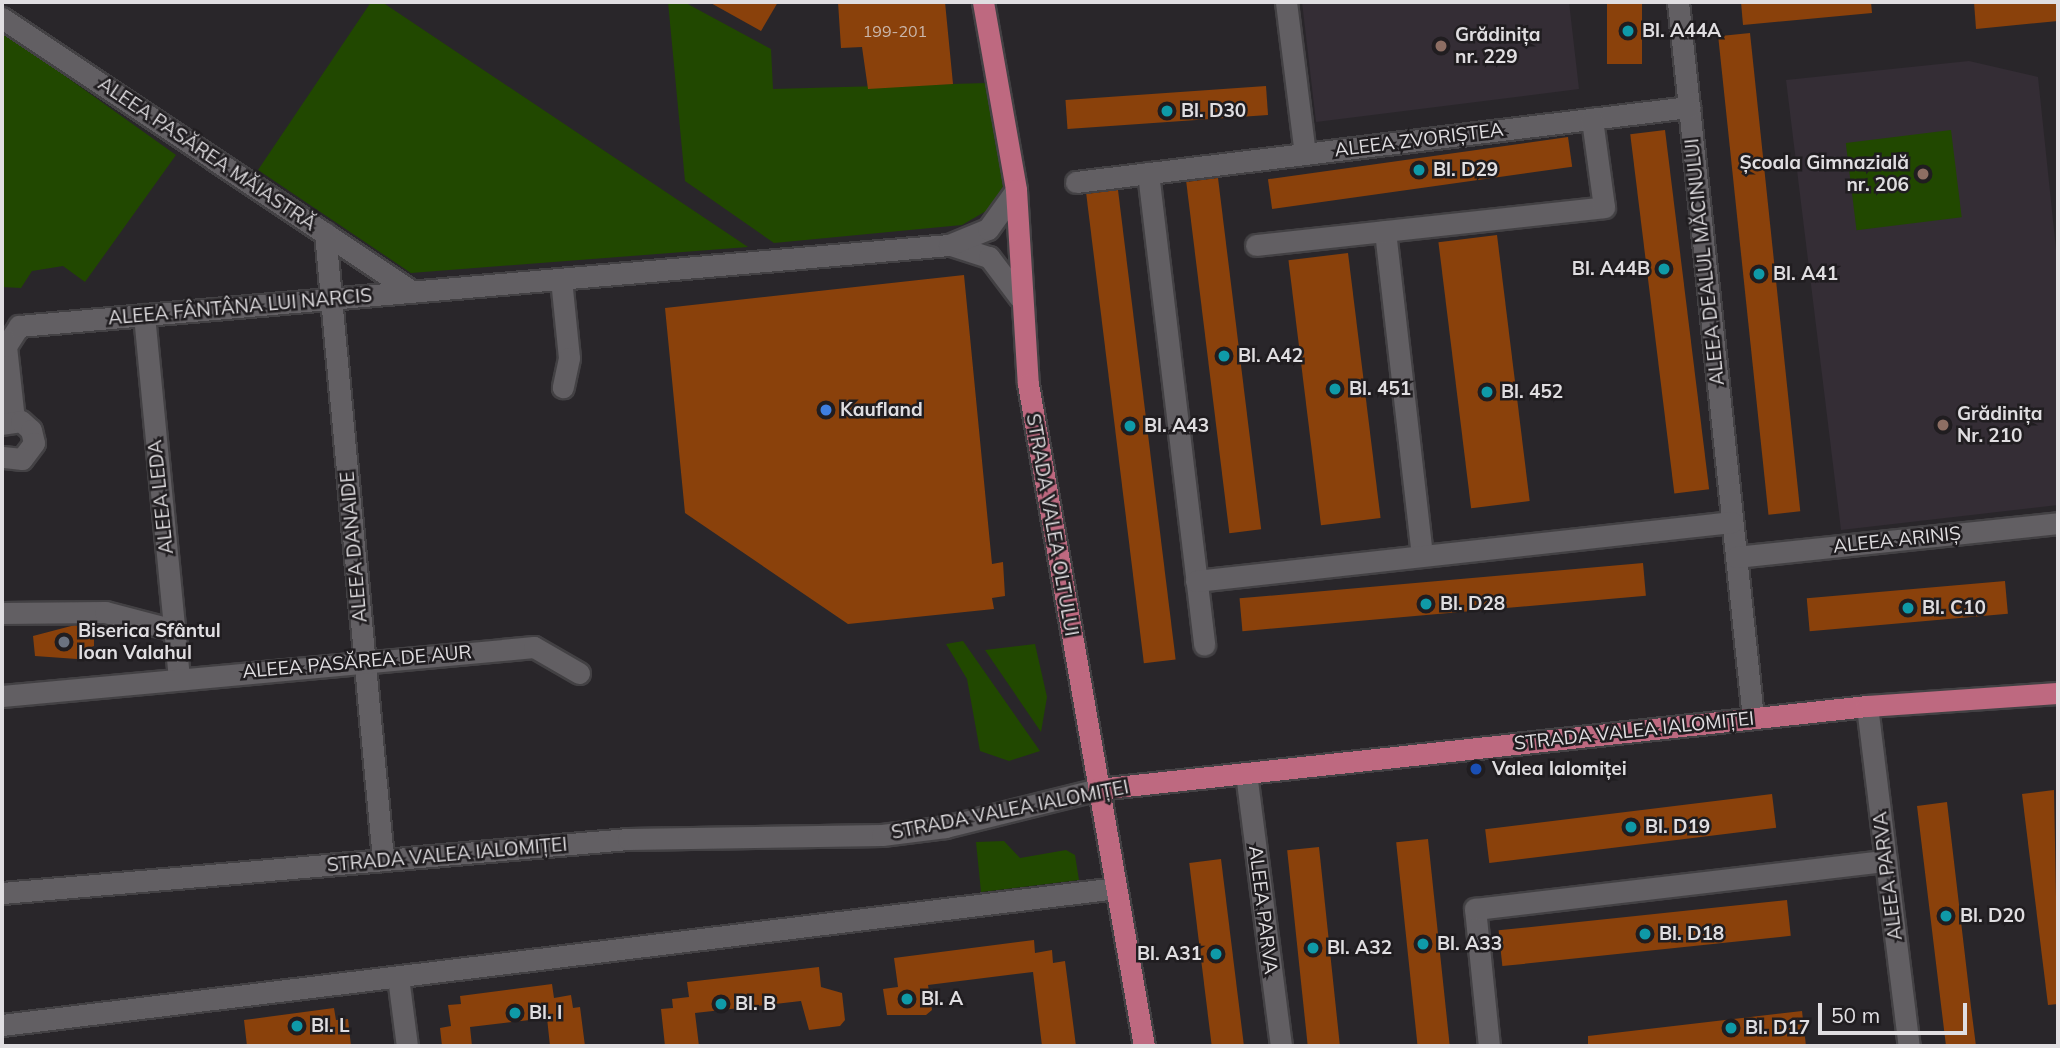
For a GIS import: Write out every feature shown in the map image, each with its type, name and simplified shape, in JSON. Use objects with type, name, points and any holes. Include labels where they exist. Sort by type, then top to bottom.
[{"type":"main road","name":"STRADA VALEA OLTULUI","points":[[983,2],[1016,190],[1020,298],[1028,384],[1144,1046]]},
{"type":"main road","name":"STRADA VALEA IALOMIȚEI","points":[[1098,789],[1867,706],[2058,693]]},
{"type":"street","points":[[1286,2],[1305,154]]},
{"type":"street","name":"ALEEA DEALUL MĂCINULUI","points":[[1678,2],[1753,718]]},
{"type":"street","name":"ALEEA PASĂREA MĂIASTRĂ","points":[[2,18],[411,291]]},
{"type":"street","name":"ALEEA ZVORIȘTEA","points":[[1076,182],[1689,107]]},
{"type":"street","points":[[1256,245],[1604,207],[1592,119]]},
{"type":"street","points":[[1148,173],[1205,645]]},
{"type":"street","name":"ALEEA FÂNTÂNA LUI NARCIS","points":[[2,457],[22,459],[32,449],[31,430],[8,422],[6,346],[11,331],[144,315],[949,245],[988,229],[1016,190]]},
{"type":"street","points":[[1385,231],[1422,555]]},
{"type":"street","name":"ALEEA DANAIDE","points":[[325,233],[383,860]]},
{"type":"street","name":"ALEEA FÂNTÂNA LUI NARCIS","points":[[949,245],[989,257],[1020,298]]},
{"type":"street","points":[[561,278],[569,358],[563,387]]},
{"type":"street","name":"ALEEA LEDA","points":[[144,315],[179,678]]},
{"type":"street","points":[[1196,581],[1732,522]]},
{"type":"street","name":"ALEEA ARINIȘ","points":[[1736,557],[2058,523]]},
{"type":"street","points":[[2,613],[105,612],[174,630]]},
{"type":"street","name":"ALEEA PASĂREA DE AUR","points":[[2,696],[534,647],[579,673]]},
{"type":"street","name":"ALEEA PARVA","points":[[1867,706],[1909,1046]]},
{"type":"street","name":"ALEEA PARVA","points":[[1246,774],[1281,1046]]},
{"type":"street","name":"STRADA VALEA IALOMIȚEI","points":[[2,893],[642,838],[893,834],[956,824],[1098,789]]},
{"type":"street","points":[[1489,1046],[1475,909],[1886,861]]},
{"type":"street","points":[[2,1026],[1116,888]]},
{"type":"street","points":[[398,977],[407,1046]]},
{"type":"shaded area","name":"Grădinița nr. 229","points":[[1302,2],[1569,2],[1579,89],[1316,122]]},
{"type":"shaded area","name":"Școala Gimnazială nr. 206","points":[[1969,61],[2038,77],[2058,268],[2058,505],[1841,530],[1786,80]]},
{"type":"green space","points":[[371,2],[382,2],[748,247],[411,273],[258,170]]},
{"type":"green space","points":[[668,2],[684,2],[771,49],[773,89],[987,83],[1003,186],[993,207],[962,225],[774,243],[685,181]]},
{"type":"green space","points":[[2,31],[176,155],[85,282],[63,266],[32,271],[21,288],[2,287]]},
{"type":"green space","points":[[1951,130],[1962,217],[1857,230],[1846,143]]},
{"type":"green space","points":[[963,641],[1040,751],[1009,761],[980,751],[967,679],[946,644]]},
{"type":"green space","points":[[1035,644],[1047,697],[1041,732],[985,650]]},
{"type":"green space","points":[[1004,841],[1020,858],[1066,850],[1075,855],[1079,880],[981,892],[976,842]]},
{"type":"building","points":[[709,2],[778,2],[761,31]]},
{"type":"building","points":[[838,2],[945,2],[953,84],[868,89],[862,47],[841,48]]},
{"type":"building","name":"Bl. A44A","points":[[1607,2],[1642,2],[1642,64],[1607,64]]},
{"type":"building","points":[[1741,2],[1871,2],[1872,13],[1743,25]]},
{"type":"building","points":[[1974,2],[2058,2],[2058,21],[1976,29]]},
{"type":"building","name":"Bl. A41","points":[[1750,33],[1800,511],[1768,515],[1718,36]]},
{"type":"building","name":"Bl. D30","points":[[1266,86],[1268,115],[1068,129],[1065,100]]},
{"type":"building","name":"Bl. A44B","points":[[1665,130],[1709,489],[1674,494],[1630,134]]},
{"type":"building","name":"Bl. D29","points":[[1568,137],[1572,167],[1272,209],[1268,179]]},
{"type":"building","name":"Bl. A42","points":[[1218,178],[1261,529],[1229,533],[1186,182]]},
{"type":"building","name":"Bl. A43","points":[[1118,190],[1176,659],[1144,663],[1086,194]]},
{"type":"building","name":"Bl. 452","points":[[1497,235],[1530,501],[1471,508],[1438,242]]},
{"type":"building","name":"Bl. 451","points":[[1348,253],[1381,518],[1321,525],[1288,260]]},
{"type":"building","name":"Kaufland","points":[[964,275],[992,564],[1003,562],[1005,596],[992,598],[994,609],[848,624],[685,513],[665,308]]},
{"type":"building","name":"Bl. D28","points":[[1643,563],[1646,596],[1242,631],[1240,598]]},
{"type":"building","name":"Bl. C10","points":[[2005,581],[2008,614],[1810,631],[1807,598]]},
{"type":"building","name":"Biserica Sfântul Ioan Valahul","points":[[75,625],[94,632],[94,646],[79,651],[77,659],[35,656],[33,636]]},
{"type":"building","points":[[2054,790],[2058,1004],[2048,1005],[2022,794]]},
{"type":"building","name":"Bl. D19","points":[[1772,794],[1776,828],[1489,863],[1485,829]]},
{"type":"building","name":"Bl. D20","points":[[1947,802],[1976,1046],[1946,1046],[1917,806]]},
{"type":"building","name":"Bl. A33","points":[[1428,839],[1450,1046],[1418,1046],[1396,842]]},
{"type":"building","name":"Bl. A32","points":[[1319,847],[1340,1046],[1308,1046],[1287,850]]},
{"type":"building","name":"Bl. A31","points":[[1221,859],[1244,1046],[1212,1046],[1189,863]]},
{"type":"building","name":"Bl. D18","points":[[1787,900],[1791,936],[1502,966],[1499,930]]},
{"type":"building","name":"Bl. A","points":[[1034,940],[1035,953],[1052,950],[1053,963],[1065,961],[1076,1046],[1042,1046],[1033,972],[928,985],[932,1010],[926,1015],[887,1015],[883,989],[898,987],[894,958]]},
{"type":"building","name":"Bl. B","points":[[819,967],[821,987],[842,993],[845,1020],[840,1026],[809,1030],[801,1001],[695,1013],[699,1046],[665,1046],[661,1009],[673,1008],[672,999],[689,997],[687,982]]},
{"type":"building","name":"Bl. I","points":[[552,984],[554,998],[571,995],[573,1008],[580,1007],[585,1046],[550,1046],[547,1018],[470,1027],[472,1046],[442,1046],[440,1028],[451,1026],[448,1005],[461,1004],[460,996]]},
{"type":"building","name":"Bl. L","points":[[334,1008],[336,1020],[348,1019],[351,1046],[247,1046],[244,1020]]},
{"type":"building","name":"Bl. D17","points":[[1802,1011],[1806,1046],[1588,1046],[1588,1036]]},
{"type":"place","name":"Bl. A44A","points":[[1628,31]]},
{"type":"place","name":"Grădinița nr. 229","points":[[1441,46]]},
{"type":"place","name":"Bl. D30","points":[[1167,111]]},
{"type":"place","name":"Bl. D29","points":[[1419,170]]},
{"type":"place","name":"Școala Gimnazială nr. 206","points":[[1923,174]]},
{"type":"place","name":"Bl. A44B","points":[[1664,269]]},
{"type":"place","name":"Bl. A41","points":[[1759,274]]},
{"type":"place","name":"Bl. A42","points":[[1224,356]]},
{"type":"place","name":"Bl. 451","points":[[1335,389]]},
{"type":"place","name":"Bl. 452","points":[[1487,392]]},
{"type":"place","name":"Kaufland","points":[[826,410]]},
{"type":"place","name":"Grădinița Nr. 210","points":[[1943,425]]},
{"type":"place","name":"Bl. A43","points":[[1130,426]]},
{"type":"place","name":"Bl. D28","points":[[1426,604]]},
{"type":"place","name":"Bl. C10","points":[[1908,608]]},
{"type":"place","name":"Biserica Sfântul Ioan Valahul","points":[[64,642]]},
{"type":"place","name":"Valea Ialomiței","points":[[1476,769]]},
{"type":"place","name":"Bl. D19","points":[[1631,827]]},
{"type":"place","name":"Bl. D20","points":[[1946,916]]},
{"type":"place","name":"Bl. D18","points":[[1645,934]]},
{"type":"place","name":"Bl. A33","points":[[1423,944]]},
{"type":"place","name":"Bl. A32","points":[[1313,948]]},
{"type":"place","name":"Bl. A31","points":[[1216,954]]},
{"type":"place","name":"Bl. A","points":[[907,999]]},
{"type":"place","name":"Bl. B","points":[[721,1004]]},
{"type":"place","name":"Bl. I","points":[[515,1013]]},
{"type":"place","name":"Bl. L","points":[[297,1026]]},
{"type":"place","name":"Bl. D17","points":[[1731,1028]]}]
